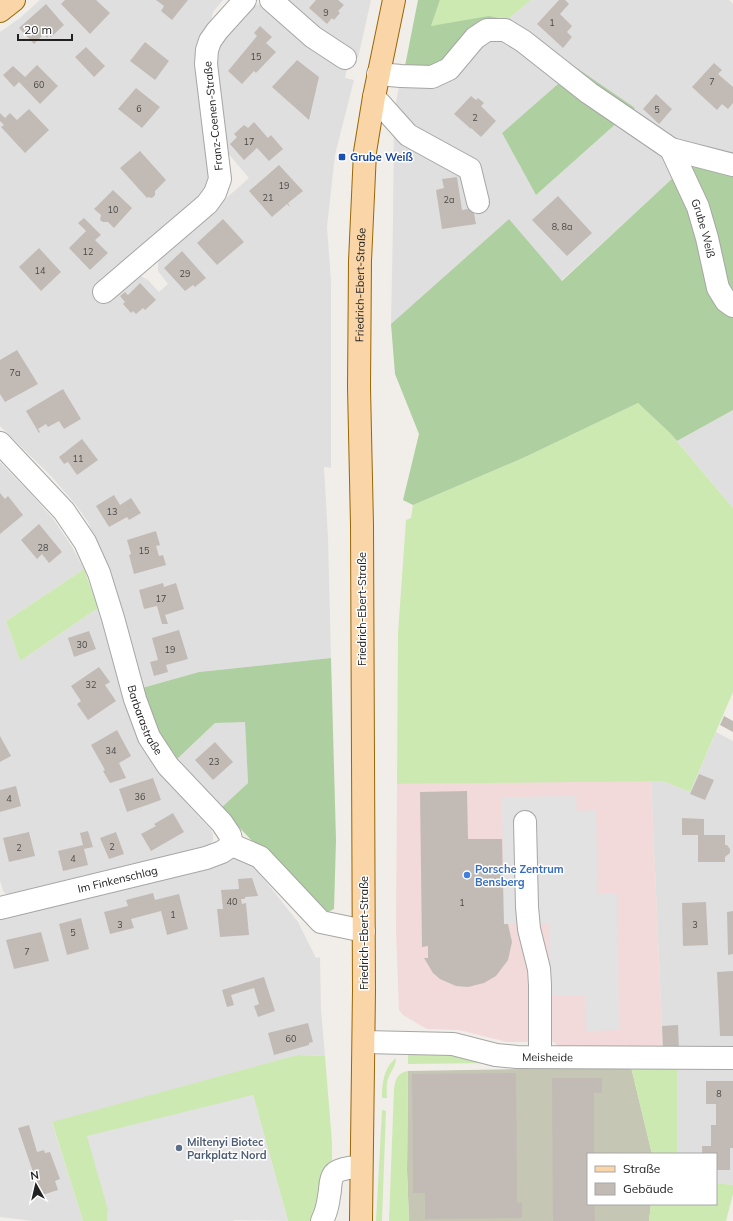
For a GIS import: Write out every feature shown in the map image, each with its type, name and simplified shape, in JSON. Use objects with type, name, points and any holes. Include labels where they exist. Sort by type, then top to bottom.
[{"type":"main road","points":[[0,11],[14,0]]},
{"type":"main road","name":"Friedrich-Ebert-Straße","points":[[361,1221],[364,931],[362,533],[359,387],[360,261],[365,152],[378,74],[394,0]]},
{"type":"street","name":"Franz-Coenen-Straße","points":[[104,292],[206,204],[215,193],[220,179],[206,64],[207,50],[217,31],[245,0]]},
{"type":"street","points":[[271,0],[313,37],[346,58]]},
{"type":"street","points":[[378,74],[432,77],[449,69],[475,38],[487,30],[505,30],[523,41],[589,94],[671,149],[733,165]]},
{"type":"street","points":[[374,97],[408,136],[470,169],[478,202]]},
{"type":"street","name":"Grube Weiß","points":[[671,149],[698,208],[707,238],[718,288],[726,301],[733,306]]},
{"type":"street","name":"Barbarastraße","points":[[0,443],[64,511],[85,542],[99,573],[135,699],[149,737],[168,766],[222,823],[230,835],[232,845]]},
{"type":"street","points":[[524,822],[529,929],[539,968],[540,1058]]},
{"type":"street","points":[[232,845],[260,858],[321,922],[364,931]]},
{"type":"street","name":"Im Finkenschlag","points":[[0,906],[206,858],[222,852],[232,845]]},
{"type":"street","name":"Meisheide","points":[[364,1042],[453,1044],[496,1055],[540,1058],[733,1058]]},
{"type":"street","points":[[322,1221],[328,1201],[331,1179],[334,1174],[338,1171],[361,1166]]},
{"type":"shaded area","points":[[40,0],[223,0],[213,12],[210,26],[211,171],[208,188],[139,275],[148,280],[159,292],[168,284],[158,271],[158,263],[162,255],[249,178],[226,151],[214,65],[218,45],[253,6],[265,4],[316,47],[347,68],[345,78],[354,80],[335,155],[327,227],[331,281],[331,468],[324,467],[328,537],[331,658],[199,672],[142,688],[105,562],[88,522],[76,505],[52,477],[0,426],[0,32],[20,18]]},
{"type":"shaded area","points":[[279,0],[371,0],[358,58],[354,56]]},
{"type":"shaded area","points":[[531,0],[729,0],[733,4],[733,155],[673,140],[568,68],[507,20]]},
{"type":"shaded area","points":[[495,35],[563,80],[502,133],[536,195],[619,121],[663,153],[676,175],[561,281],[509,219],[391,324],[394,112],[400,81],[462,63]]},
{"type":"shaded area","points":[[733,410],[733,508],[677,441]]},
{"type":"shaded area","points":[[0,462],[54,520],[72,547],[84,569],[6,621],[20,661],[98,608],[124,703],[137,736],[145,752],[168,783],[211,830],[213,840],[206,848],[8,896],[3,891],[0,880]]},
{"type":"shaded area","points":[[245,721],[248,783],[221,808],[176,760],[215,723]]},
{"type":"shaded area","points":[[716,732],[733,741],[733,1049],[663,1050],[651,780],[663,781],[690,792]]},
{"type":"shaded area","points":[[651,780],[663,1050],[562,1050],[554,1042],[507,1042],[459,1030],[427,1029],[403,1015],[399,1010],[396,932],[397,784]]},
{"type":"shaded area","points":[[576,796],[577,811],[596,810],[598,894],[617,893],[619,1030],[586,1031],[585,995],[550,996],[550,923],[504,924],[502,797]]},
{"type":"shaded area","points":[[238,857],[252,864],[298,922],[316,958],[320,957],[321,1009],[325,1056],[297,1055],[52,1123],[83,1221],[32,1221],[0,1217],[0,916]]},
{"type":"shaded area","points":[[631,1067],[652,1153],[587,1153],[587,1205],[651,1205],[649,1221],[409,1221],[407,1171],[408,1071]]},
{"type":"shaded area","points":[[733,1067],[733,1185],[717,1183],[717,1153],[677,1153],[677,1068]]},
{"type":"shaded area","name":"Miltenyi Biotec Parkplatz Nord","points":[[253,1095],[288,1221],[107,1221],[108,1210],[87,1136]]},
{"type":"green space","points":[[418,0],[440,0],[431,26],[489,16],[507,20],[452,62],[404,71]]},
{"type":"green space","points":[[440,0],[531,0],[507,20],[431,26]]},
{"type":"green space","points":[[571,64],[635,108],[630,112],[568,68]]},
{"type":"green space","points":[[558,84],[619,121],[536,195],[502,133]]},
{"type":"green space","points":[[689,164],[733,175],[733,300]]},
{"type":"green space","points":[[676,175],[733,313],[733,410],[677,441],[638,403],[523,458],[413,505],[403,500],[419,434],[395,374],[391,324],[509,219],[562,281]]},
{"type":"green space","points":[[638,403],[670,433],[733,508],[733,692],[690,792],[663,781],[397,784],[398,633],[406,520],[411,518],[413,505],[523,458]]},
{"type":"green space","points":[[84,569],[98,608],[20,661],[6,621]]},
{"type":"green space","points":[[331,658],[336,840],[334,909],[326,913],[253,842],[221,808],[248,783],[245,722],[215,723],[176,760],[162,740],[142,688],[199,672]]},
{"type":"green space","points":[[424,1052],[436,1052],[492,1063],[408,1064],[408,1055]]},
{"type":"green space","points":[[297,1055],[325,1056],[332,1142],[332,1167],[317,1221],[288,1221],[253,1095],[108,1210],[107,1221],[83,1221],[52,1122]]},
{"type":"green space","points":[[396,1058],[395,1064],[387,1081],[387,1098],[382,1098],[384,1076],[389,1066]]},
{"type":"green space","points":[[631,1067],[677,1068],[677,1153],[652,1153]]},
{"type":"green space","points":[[408,1071],[407,1171],[409,1221],[389,1221],[394,1089],[399,1075]]},
{"type":"green space","points":[[382,1110],[386,1111],[382,1221],[376,1221]]},
{"type":"green space","points":[[717,1183],[733,1185],[733,1194],[726,1221],[649,1221],[651,1205],[717,1205]]},
{"type":"building","points":[[65,0],[96,0],[110,13],[90,34],[61,4]]},
{"type":"building","points":[[156,0],[188,0],[172,20],[161,11],[164,6]]},
{"type":"building","points":[[316,0],[338,0],[344,5],[338,11],[340,13],[334,20],[332,18],[327,24],[309,8]]},
{"type":"building","points":[[559,0],[565,0],[569,4],[560,14],[572,26],[567,32],[572,37],[563,48],[537,24]]},
{"type":"building","points":[[46,4],[64,25],[51,37],[49,35],[47,38],[44,34],[34,44],[19,28]]},
{"type":"building","points":[[260,26],[272,37],[266,43],[276,52],[256,73],[254,71],[242,84],[228,71],[257,36],[254,33]]},
{"type":"building","points":[[145,42],[169,61],[155,80],[130,61]]},
{"type":"building","points":[[86,47],[105,66],[94,77],[75,57]]},
{"type":"building","points":[[297,60],[319,77],[309,120],[272,87]]},
{"type":"building","points":[[714,63],[722,70],[718,74],[733,87],[733,103],[728,109],[722,104],[717,110],[692,87]]},
{"type":"building","points":[[37,65],[58,86],[40,104],[19,82],[14,87],[3,75],[13,66],[25,77]]},
{"type":"building","points":[[136,88],[160,107],[142,128],[118,109]]},
{"type":"building","points":[[656,94],[672,109],[659,124],[643,109]]},
{"type":"building","points":[[471,96],[476,100],[478,98],[484,103],[481,106],[496,121],[481,137],[454,114]]},
{"type":"building","points":[[29,109],[49,130],[25,153],[1,127],[4,125],[0,121],[0,113],[5,118],[10,113],[17,120]]},
{"type":"building","points":[[254,122],[268,138],[271,135],[283,149],[269,161],[257,148],[244,160],[230,144],[237,137],[234,134],[244,125],[248,128]]},
{"type":"building","points":[[140,151],[166,180],[155,191],[155,195],[152,198],[147,198],[120,168]]},
{"type":"building","points":[[279,165],[303,191],[288,203],[290,207],[287,204],[272,217],[249,191]]},
{"type":"building","points":[[457,177],[462,210],[473,208],[476,224],[442,229],[436,190],[444,188],[442,179]]},
{"type":"building","points":[[113,190],[132,208],[114,228],[108,222],[103,222],[100,220],[101,215],[94,209]]},
{"type":"building","points":[[558,196],[592,233],[567,256],[532,220]]},
{"type":"building","points":[[84,218],[101,235],[95,240],[108,253],[90,270],[69,248],[86,231],[78,223]]},
{"type":"building","points":[[223,219],[244,242],[217,265],[197,243]]},
{"type":"building","points":[[39,248],[61,272],[41,291],[19,267]]},
{"type":"building","points":[[182,251],[206,278],[195,287],[193,285],[185,291],[164,268]]},
{"type":"building","points":[[140,283],[156,300],[145,310],[143,308],[136,314],[133,311],[131,313],[123,304],[125,302],[120,296],[125,292],[128,295]]},
{"type":"building","points":[[17,350],[38,384],[5,402],[0,394],[0,360]]},
{"type":"building","points":[[63,389],[81,419],[64,429],[59,421],[48,427],[46,424],[38,429],[40,432],[39,433],[26,411]]},
{"type":"building","points":[[82,439],[98,460],[77,475],[68,462],[64,464],[59,457]]},
{"type":"building","points":[[0,493],[5,499],[8,496],[23,515],[0,534]]},
{"type":"building","points":[[114,495],[120,505],[131,498],[141,513],[129,520],[127,517],[109,527],[96,506]]},
{"type":"building","points":[[39,524],[62,552],[49,563],[42,554],[37,559],[21,540]]},
{"type":"building","points":[[156,531],[160,545],[156,546],[159,556],[163,555],[166,565],[134,574],[127,540]]},
{"type":"building","points":[[163,583],[164,587],[176,583],[184,609],[165,615],[168,624],[162,624],[157,606],[144,609],[139,590]]},
{"type":"building","points":[[179,630],[188,659],[166,665],[168,672],[154,676],[150,662],[158,660],[152,638]]},
{"type":"building","points":[[89,631],[96,649],[74,657],[68,638]]},
{"type":"building","points":[[99,667],[110,682],[105,685],[116,701],[88,720],[77,704],[81,701],[71,686]]},
{"type":"building","points":[[724,716],[733,721],[733,732],[720,725]]},
{"type":"building","points":[[117,730],[131,756],[119,763],[126,778],[110,783],[103,771],[105,770],[91,745]]},
{"type":"building","points":[[0,736],[11,756],[0,762]]},
{"type":"building","points":[[215,742],[233,762],[213,780],[195,760]]},
{"type":"building","points":[[699,774],[714,780],[705,800],[690,794]]},
{"type":"building","points":[[153,778],[161,800],[127,812],[119,789]]},
{"type":"building","points":[[16,786],[21,806],[0,812],[0,790]]},
{"type":"building","points":[[467,791],[468,839],[502,839],[504,924],[508,924],[512,942],[508,960],[496,976],[484,983],[468,987],[456,986],[440,979],[433,973],[424,958],[428,958],[428,946],[422,947],[420,792]]},
{"type":"building","points":[[173,813],[184,832],[151,851],[141,834],[156,826],[154,824]]},
{"type":"building","points":[[682,818],[704,819],[704,835],[725,835],[725,845],[727,845],[730,849],[730,853],[725,857],[725,862],[698,862],[698,835],[682,835]]},
{"type":"building","points":[[88,831],[93,847],[84,849],[88,865],[63,871],[58,851],[83,845],[80,833]]},
{"type":"building","points":[[29,832],[35,856],[9,862],[3,838]]},
{"type":"building","points":[[116,832],[124,854],[109,859],[100,838]]},
{"type":"building","points":[[252,878],[258,896],[245,897],[245,899],[241,899],[242,904],[246,903],[249,935],[220,937],[217,909],[223,909],[221,890],[239,889],[238,879]]},
{"type":"building","points":[[153,893],[155,900],[179,894],[188,929],[167,935],[161,911],[131,919],[134,928],[110,934],[104,912],[128,906],[126,900]]},
{"type":"building","points":[[706,902],[708,945],[683,946],[682,903]]},
{"type":"building","points":[[733,911],[733,954],[728,955],[727,912]]},
{"type":"building","points":[[81,918],[89,949],[67,955],[59,924]]},
{"type":"building","points":[[41,932],[49,961],[14,969],[6,940]]},
{"type":"building","points":[[733,971],[733,1036],[720,1036],[717,972]]},
{"type":"building","points":[[264,977],[275,1011],[258,1017],[254,1006],[259,1004],[254,988],[231,995],[234,1005],[227,1007],[222,990]]},
{"type":"building","points":[[308,1023],[313,1042],[309,1043],[309,1045],[274,1055],[268,1033]]},
{"type":"building","points":[[678,1025],[679,1050],[663,1050],[662,1026]]},
{"type":"building","points":[[516,1073],[517,1203],[522,1202],[522,1218],[425,1219],[425,1193],[413,1193],[412,1074]]},
{"type":"building","points":[[552,1078],[602,1078],[602,1093],[594,1093],[594,1153],[587,1153],[587,1205],[594,1205],[595,1221],[553,1221]]},
{"type":"building","points":[[706,1081],[733,1081],[733,1148],[730,1148],[730,1170],[717,1170],[717,1153],[702,1153],[702,1146],[711,1146],[711,1125],[716,1125],[716,1104],[706,1104]]},
{"type":"building","points":[[29,1125],[37,1152],[44,1150],[45,1153],[50,1152],[60,1179],[55,1181],[58,1190],[39,1196],[32,1169],[18,1128]]},
{"type":"place","name":"Grube Weiß","points":[[342,157]]},
{"type":"place","name":"Porsche Zentrum Bensberg","points":[[467,875]]},
{"type":"place","name":"Miltenyi Biotec Parkplatz Nord","points":[[179,1148]]}]
